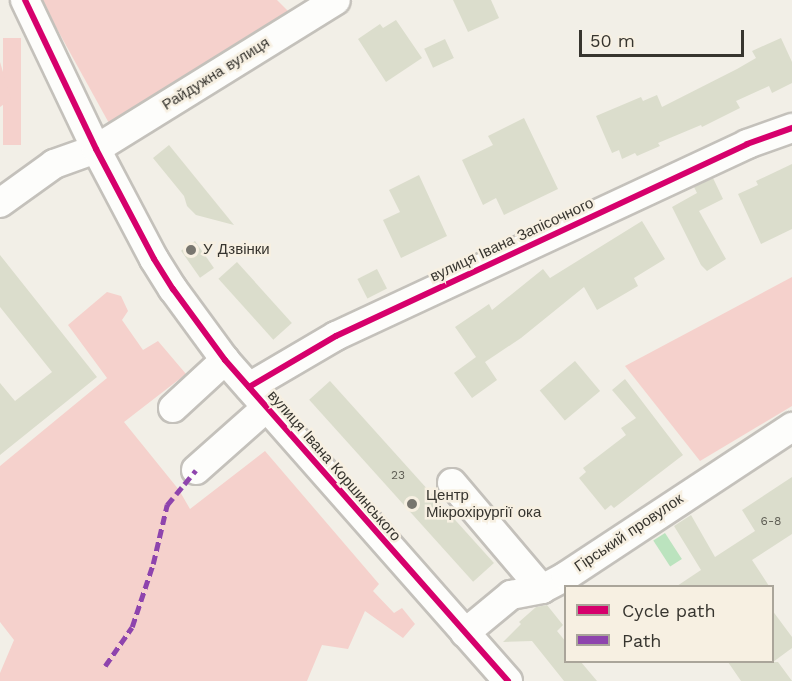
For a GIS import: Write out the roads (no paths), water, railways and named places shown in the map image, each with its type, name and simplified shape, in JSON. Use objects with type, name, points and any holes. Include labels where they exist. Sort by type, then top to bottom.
[{"type":"street","name":"вулиця Івана Коршинського","points":[[25,0],[96,149],[159,267],[225,360],[508,681]]},
{"type":"street","name":"Райдужна вулиця","points":[[0,203],[54,164],[96,149],[317,4]]},
{"type":"street","name":"вулиця Івана Запісочного","points":[[196,470],[258,397],[336,336],[747,144],[792,128]]},
{"type":"street","points":[[173,408],[225,360]]},
{"type":"street","name":"Гірський провулок","points":[[465,633],[511,595],[542,589],[566,576],[792,427]]},
{"type":"street","points":[[452,483],[542,589]]},
{"type":"place","name":"У Дзвінки","points":[[191,250]]},
{"type":"place","name":"Центр Мікрохірургії ока","points":[[412,504]]}]
